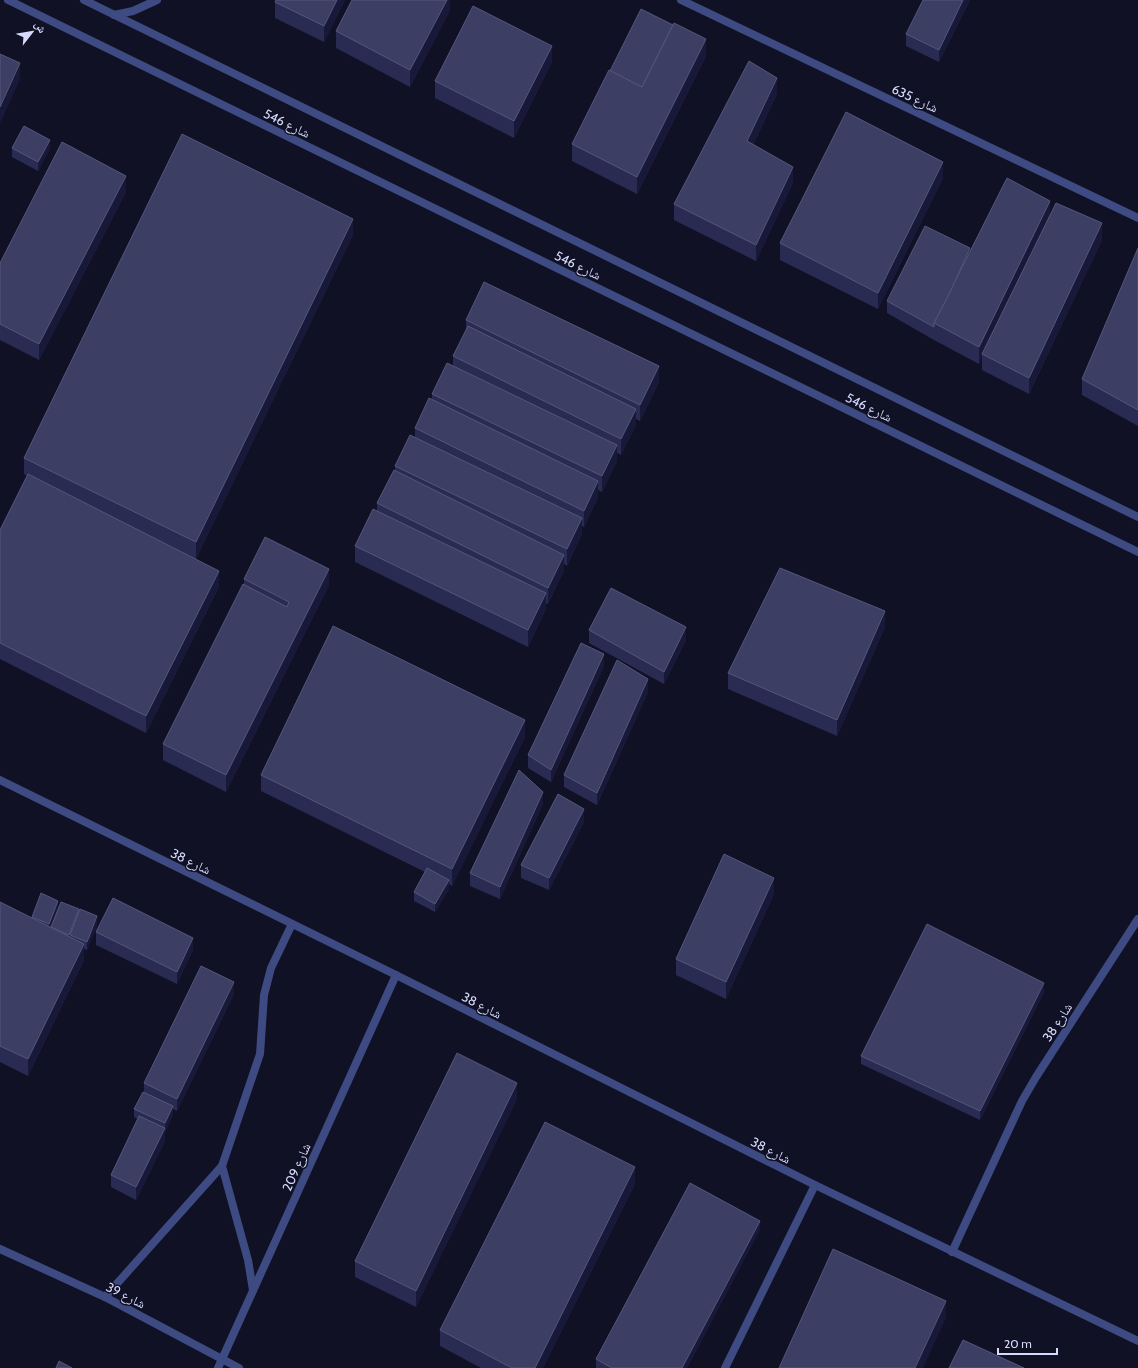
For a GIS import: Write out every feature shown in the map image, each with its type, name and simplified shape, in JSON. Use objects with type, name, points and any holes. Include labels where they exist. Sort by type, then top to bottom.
[{"type":"street","name":"شارع 546","points":[[8,0],[1138,552]]},
{"type":"street","name":"شارع 546","points":[[84,0],[1138,517]]},
{"type":"street","points":[[114,15],[133,11],[157,0]]},
{"type":"street","name":"شارع 635","points":[[681,0],[1138,218]]},
{"type":"street","name":"شارع 38","points":[[0,780],[396,975],[815,1185],[1138,1341]]},
{"type":"street","name":"شارع 38","points":[[952,1252],[1022,1101],[1138,918]]},
{"type":"street","points":[[105,1297],[222,1166],[260,1054],[264,996],[271,968],[292,924]]},
{"type":"street","name":"شارع 209","points":[[218,1368],[396,975]]},
{"type":"street","points":[[222,1166],[248,1260],[254,1290]]},
{"type":"street","points":[[725,1368],[815,1185]]},
{"type":"street","name":"شارع 39","points":[[0,1249],[105,1297],[239,1368]]},
{"type":"building","points":[[276,0],[337,0],[324,26],[275,2]]},
{"type":"building","points":[[352,0],[447,0],[410,70],[336,31]]},
{"type":"building","points":[[923,0],[963,0],[939,50],[906,34]]},
{"type":"building","points":[[473,6],[552,46],[514,121],[435,81]]},
{"type":"building","points":[[641,9],[673,25],[642,87],[610,71]]},
{"type":"building","points":[[674,23],[706,39],[637,177],[572,144],[609,70],[642,87]]},
{"type":"building","points":[[0,54],[20,63],[0,107]]},
{"type":"building","points":[[749,61],[777,78],[747,141],[793,167],[756,245],[674,204]]},
{"type":"building","points":[[846,112],[943,162],[878,293],[780,243]]},
{"type":"building","points":[[24,126],[50,140],[38,162],[12,148]]},
{"type":"building","points":[[182,134],[353,219],[196,542],[24,458]]},
{"type":"building","points":[[62,142],[126,176],[39,344],[0,324],[0,263]]},
{"type":"building","points":[[1007,178],[1050,201],[979,347],[934,323]]},
{"type":"building","points":[[1056,203],[1102,223],[1029,378],[982,354]]},
{"type":"building","points":[[925,226],[970,248],[934,323],[934,327],[887,301]]},
{"type":"building","points":[[1138,248],[1138,410],[1082,379]]},
{"type":"building","points":[[484,282],[659,366],[640,405],[466,320]]},
{"type":"building","points":[[468,326],[636,409],[621,439],[453,356]]},
{"type":"building","points":[[447,363],[617,445],[602,476],[432,394]]},
{"type":"building","points":[[429,398],[598,481],[584,511],[415,428]]},
{"type":"building","points":[[410,435],[582,518],[567,549],[395,466]]},
{"type":"building","points":[[394,470],[564,555],[548,588],[377,503]]},
{"type":"building","points":[[28,474],[219,571],[146,716],[0,643],[0,530]]},
{"type":"building","points":[[373,509],[546,593],[528,630],[355,546]]},
{"type":"building","points":[[265,537],[329,569],[226,775],[163,744],[243,584],[287,607],[289,602],[244,579]]},
{"type":"building","points":[[780,568],[885,611],[837,720],[728,673]]},
{"type":"building","points":[[611,588],[686,627],[664,672],[589,630]]},
{"type":"building","points":[[333,626],[525,720],[452,869],[261,775]]},
{"type":"building","points":[[581,643],[604,654],[551,770],[528,755]]},
{"type":"building","points":[[617,660],[648,679],[597,793],[564,775]]},
{"type":"building","points":[[519,770],[543,792],[500,887],[470,873]]},
{"type":"building","points":[[558,794],[584,809],[549,878],[521,865]]},
{"type":"building","points":[[724,854],[774,878],[726,982],[676,959]]},
{"type":"building","points":[[427,868],[449,880],[435,904],[414,892]]},
{"type":"building","points":[[41,893],[58,901],[49,924],[32,917]]},
{"type":"building","points":[[113,898],[193,938],[177,972],[96,932]]},
{"type":"building","points":[[0,902],[84,944],[28,1059],[0,1046]]},
{"type":"building","points":[[61,902],[79,909],[69,935],[51,927]]},
{"type":"building","points":[[80,909],[97,916],[87,942],[70,935]]},
{"type":"building","points":[[927,924],[1044,983],[980,1111],[861,1056]]},
{"type":"building","points":[[201,966],[234,982],[177,1099],[144,1083]]},
{"type":"building","points":[[457,1053],[517,1083],[416,1291],[355,1261]]},
{"type":"building","points":[[143,1092],[173,1106],[165,1123],[134,1109]]},
{"type":"building","points":[[139,1116],[165,1128],[136,1187],[111,1175]]},
{"type":"building","points":[[545,1122],[635,1167],[535,1368],[512,1368],[440,1330]]},
{"type":"building","points":[[690,1183],[760,1221],[682,1368],[612,1368],[596,1359]]},
{"type":"building","points":[[833,1249],[946,1301],[915,1368],[779,1368]]},
{"type":"building","points":[[963,1340],[1024,1368],[949,1368]]},
{"type":"building","points":[[59,1361],[72,1368],[56,1368]]}]
